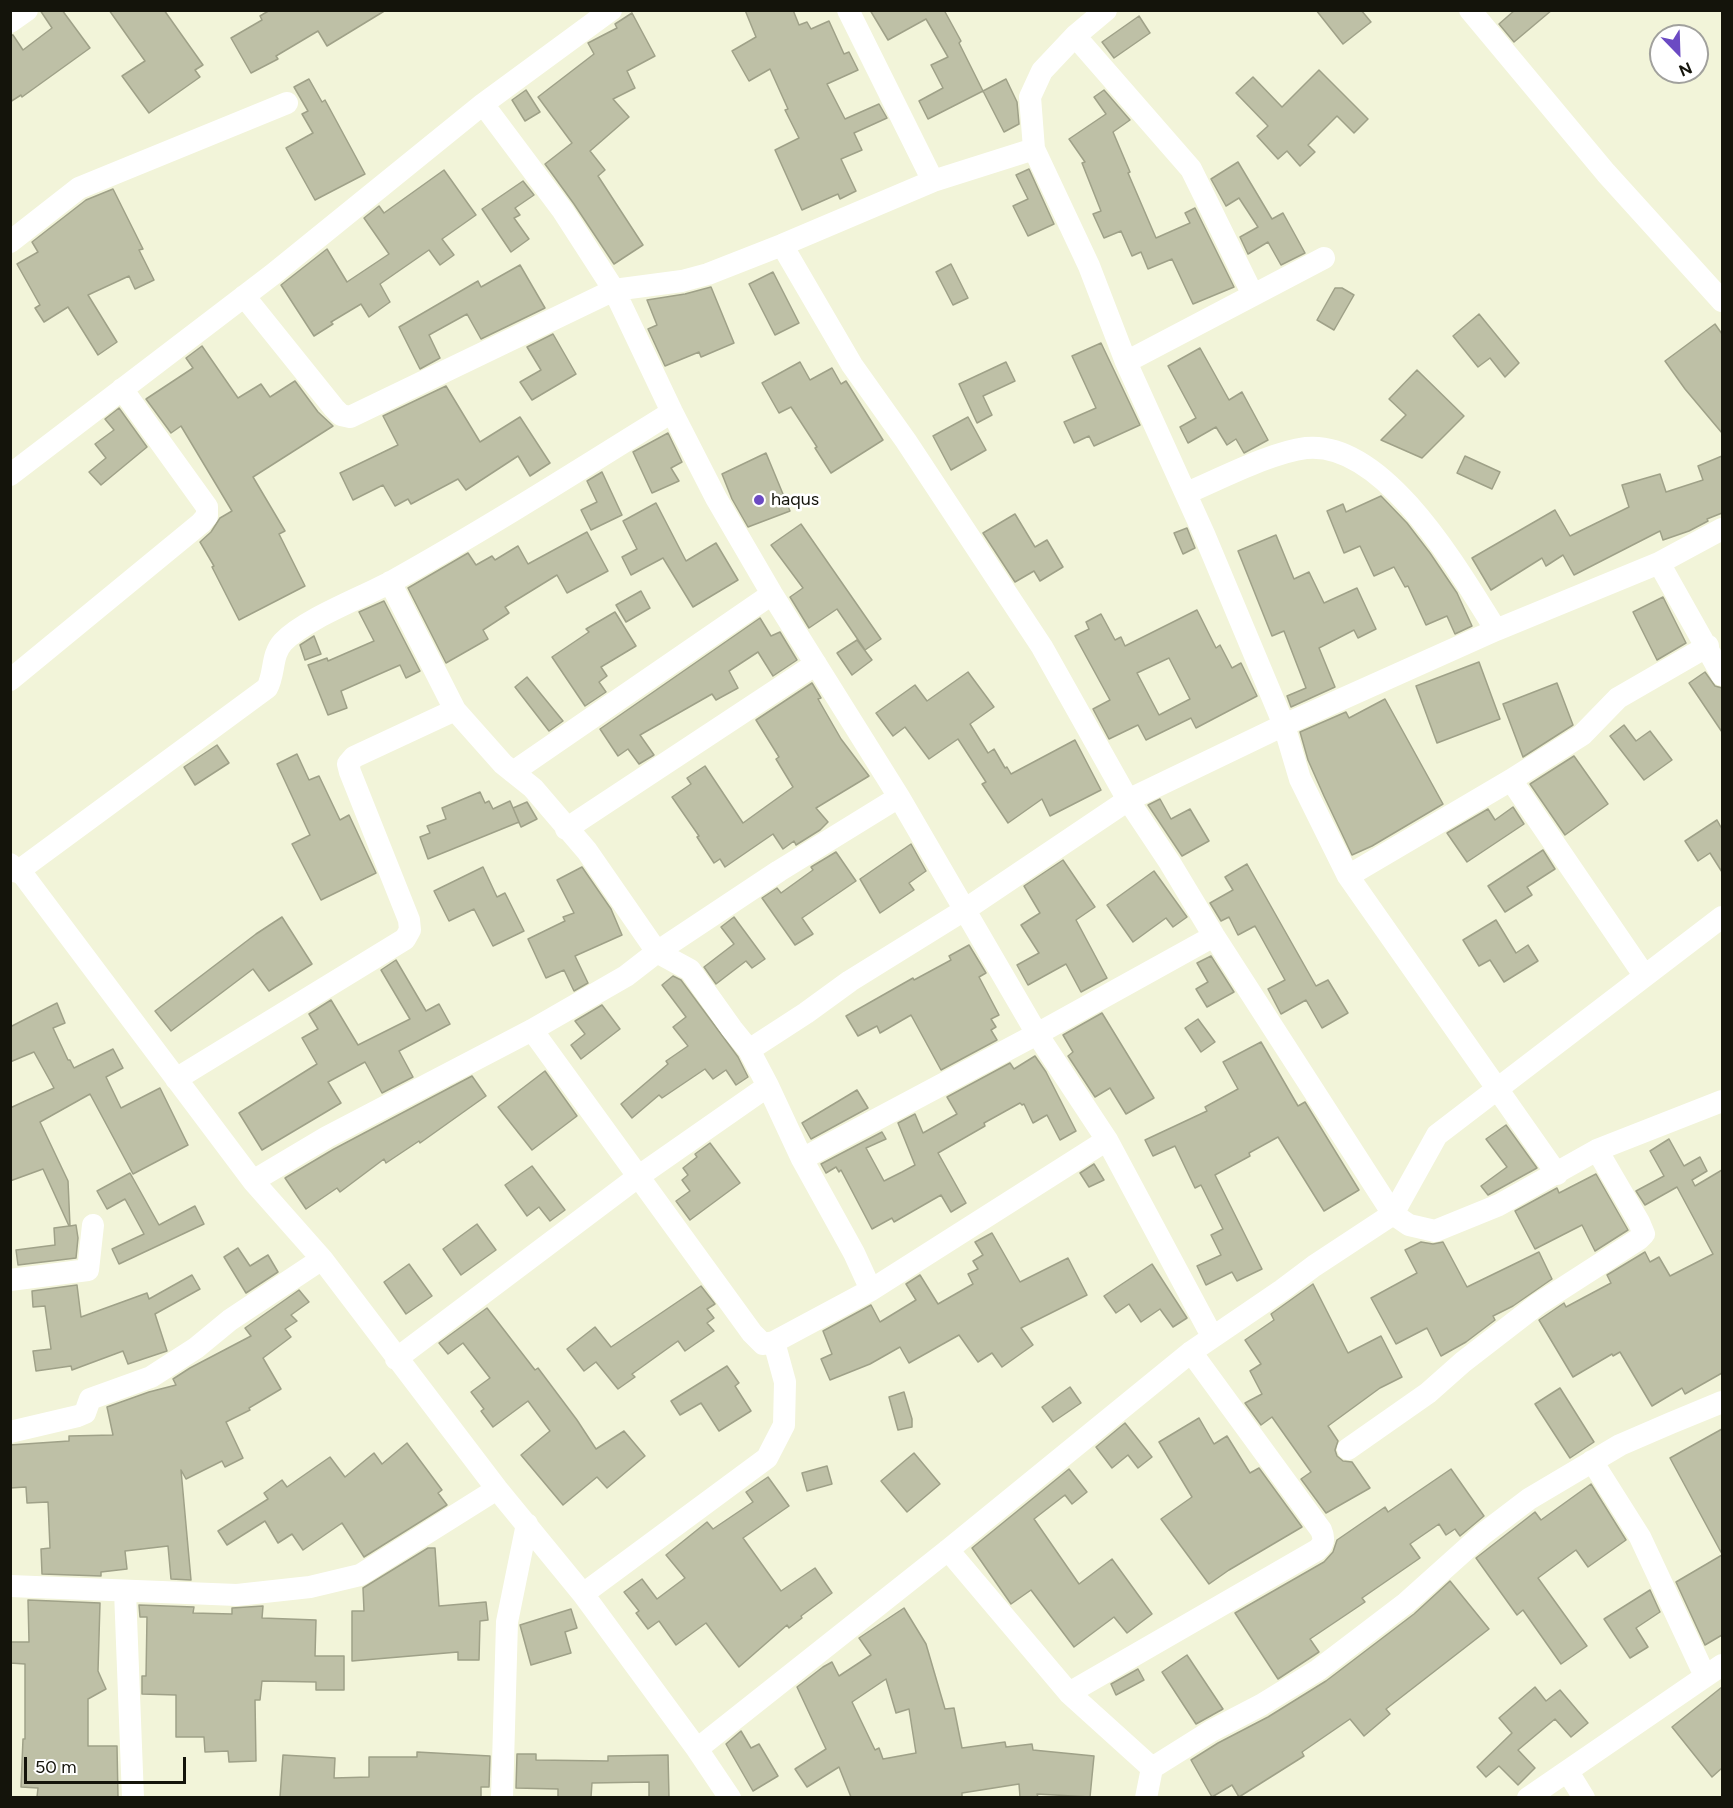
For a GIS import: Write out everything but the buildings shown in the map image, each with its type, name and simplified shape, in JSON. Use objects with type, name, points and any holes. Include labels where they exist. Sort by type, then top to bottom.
[{"type":"street","points":[[10,22],[27,10]]},
{"type":"street","points":[[10,475],[244,296],[483,104],[611,10]]},
{"type":"street","points":[[848,10],[933,181]]},
{"type":"street","points":[[1106,10],[1075,36],[1042,71],[1030,97],[1034,149],[1089,266],[1126,362],[1187,493],[1284,725],[1300,779],[1348,876],[1557,1174]]},
{"type":"street","points":[[1470,10],[1606,173],[1722,301]]},
{"type":"street","points":[[1075,36],[1191,169],[1253,296]]},
{"type":"street","points":[[10,243],[79,188],[287,103]]},
{"type":"street","points":[[483,104],[563,211],[614,290],[716,498],[772,594],[899,797],[1037,1034],[1107,1140],[1212,1336]]},
{"type":"street","points":[[244,296],[334,408],[342,415],[350,417],[614,290],[682,281],[708,274],[933,181],[1034,149]]},
{"type":"street","points":[[782,245],[852,365],[906,441],[1042,647],[1128,800],[1393,1214],[1409,1226],[1435,1231],[1499,1205],[1598,1150],[1722,1101]]},
{"type":"street","points":[[1126,362],[1324,258]]},
{"type":"street","points":[[10,680],[207,516],[207,507],[122,389]]},
{"type":"street","points":[[672,412],[544,492],[390,582],[303,627],[284,641],[275,658],[271,681],[267,688],[15,874],[253,1181],[322,1259],[497,1489],[583,1594],[730,1797]]},
{"type":"street","points":[[1187,493],[1268,459],[1305,448],[1327,448],[1354,457],[1382,478],[1417,516],[1450,558],[1496,630]]},
{"type":"street","points":[[749,1050],[850,981],[966,909],[1128,800],[1284,725],[1496,630],[1659,563],[1722,529]]},
{"type":"street","points":[[1659,563],[1708,646],[1722,675]]},
{"type":"street","points":[[390,582],[455,710],[503,764],[532,788],[587,851],[657,952],[690,970],[749,1050],[802,1159],[854,1253],[871,1290]]},
{"type":"street","points":[[513,772],[772,594]]},
{"type":"street","points":[[1348,876],[1511,780],[1582,735],[1618,698],[1708,646]]},
{"type":"street","points":[[566,829],[816,664]]},
{"type":"street","points":[[176,1079],[405,939],[411,930],[409,920],[348,764],[354,757],[455,710]]},
{"type":"street","points":[[1511,780],[1644,975]]},
{"type":"street","points":[[253,1181],[327,1137],[532,1030],[626,976],[657,952],[779,871],[899,797]]},
{"type":"street","points":[[697,1749],[948,1550],[1191,1352],[1351,1240],[1393,1214],[1437,1135],[1722,916]]},
{"type":"street","points":[[802,1159],[1037,1034],[1214,936]]},
{"type":"street","points":[[532,1030],[752,1333],[763,1344],[774,1342],[871,1290],[1107,1140]]},
{"type":"street","points":[[396,1359],[639,1176],[768,1086]]},
{"type":"street","points":[[1348,1449],[1428,1393],[1463,1362],[1538,1305],[1644,1234],[1640,1222],[1598,1150]]},
{"type":"street","points":[[10,1280],[88,1270],[93,1225]]},
{"type":"street","points":[[10,1432],[78,1416],[85,1413],[90,1399],[151,1377],[196,1348],[230,1320],[322,1259]]},
{"type":"street","points":[[583,1594],[766,1458],[784,1425],[785,1382],[774,1342]]},
{"type":"street","points":[[1069,1693],[1323,1545],[1322,1530],[1191,1352]]},
{"type":"street","points":[[1146,1797],[1152,1768],[1211,1731],[1261,1705],[1318,1670],[1406,1604],[1483,1534],[1529,1499],[1620,1445],[1722,1402]]},
{"type":"street","points":[[1528,1797],[1714,1671],[1640,1537],[1592,1461]]},
{"type":"street","points":[[10,1586],[237,1596],[310,1587],[360,1575],[497,1489]]},
{"type":"street","points":[[502,1797],[507,1622],[526,1524]]},
{"type":"street","points":[[948,1550],[1069,1693],[1152,1768]]},
{"type":"street","points":[[125,1591],[132,1797]]},
{"type":"street","points":[[1568,1772],[1584,1797]]},
{"type":"place","name":"haqus","points":[[759,500]]}]
